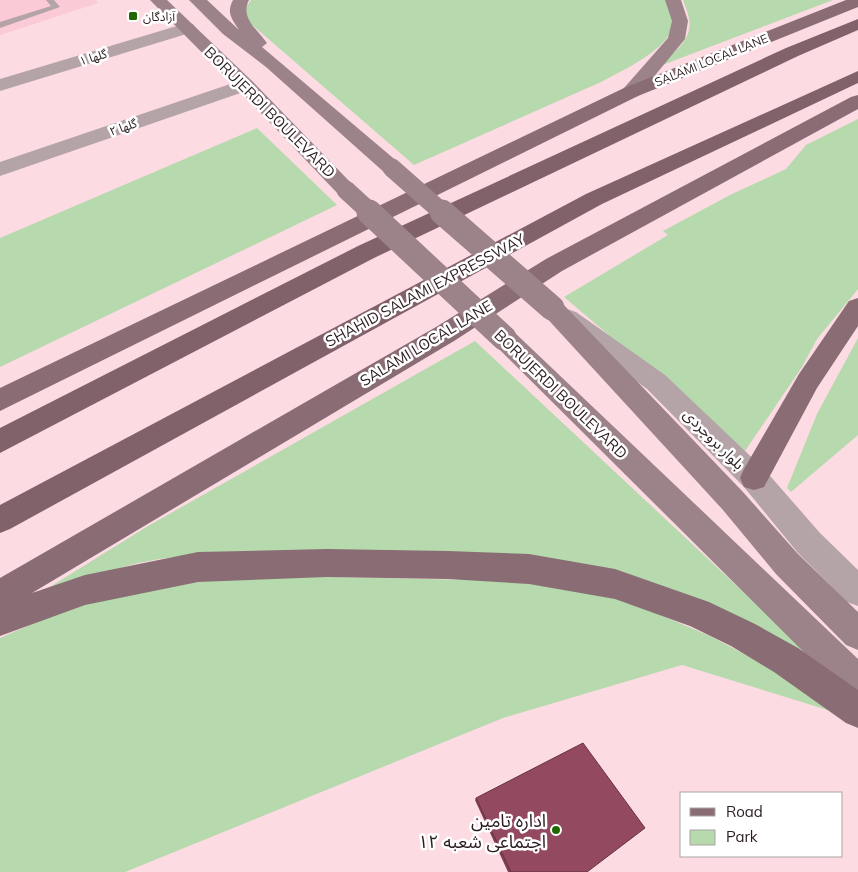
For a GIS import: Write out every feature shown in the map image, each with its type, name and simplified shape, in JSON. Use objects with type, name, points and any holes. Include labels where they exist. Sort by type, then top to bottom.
[{"type":"highway","points":[[0,441],[366,252],[792,52],[858,24]]},
{"type":"highway","name":"SHAHID SALAMI EXPRESSWAY","points":[[0,520],[594,199],[858,76]]},
{"type":"main road","name":"BORUJERDI BOULEVARD","points":[[158,0],[245,85],[346,190],[504,338],[858,682]]},
{"type":"main road","name":"BORUJERDI BOULEVARD","points":[[197,0],[229,30],[272,63],[552,308],[733,501],[788,564],[858,634]]},
{"type":"main road","points":[[241,0],[237,8],[238,16],[272,63]]},
{"type":"main road","points":[[631,92],[676,39],[680,21],[673,0]]},
{"type":"main road","name":"SALAMI LOCAL LANE","points":[[0,400],[631,92],[858,1]]},
{"type":"main road","name":"SALAMI LOCAL LANE","points":[[0,595],[446,334],[554,265],[858,101]]},
{"type":"main road","points":[[754,478],[808,381],[858,307]]},
{"type":"main road","points":[[0,620],[85,590],[198,567],[326,563],[448,565],[529,569],[615,584],[698,613],[743,635],[786,660],[858,711]]},
{"type":"street","name":"گلها ۱","points":[[0,85],[187,28]]},
{"type":"street","name":"گلها ۲","points":[[0,169],[245,85]]},
{"type":"street","name":"بلوار بروجردی","points":[[552,308],[656,382],[754,478],[809,544],[858,591]]},
{"type":"lane","points":[[0,25],[56,7],[50,0]]},
{"type":"shaded area","points":[[0,0],[96,0],[98,3],[0,35]]},
{"type":"green space","points":[[251,0],[666,0],[673,18],[672,28],[667,38],[658,48],[634,64],[601,82],[414,165],[250,23],[244,16],[245,9]]},
{"type":"green space","points":[[683,0],[833,0],[652,69],[678,48],[687,35],[689,19]]},
{"type":"green space","points":[[858,119],[858,289],[817,339],[802,367],[745,451],[564,297],[668,235],[663,231],[730,195],[786,169],[806,145]]},
{"type":"green space","points":[[257,128],[337,205],[0,367],[0,238]]},
{"type":"green space","points":[[858,338],[858,435],[791,492],[787,488],[817,414]]},
{"type":"green space","points":[[475,341],[846,688],[674,592],[218,552],[134,564],[45,590],[148,526]]},
{"type":"green space","points":[[287,576],[526,581],[606,595],[649,610],[712,637],[768,667],[834,712],[682,665],[503,718],[125,872],[0,872],[0,638],[60,612],[110,596],[160,584]]},
{"type":"building","points":[[583,743],[645,828],[587,872],[511,872],[476,798]]},
{"type":"place","name":"آزادگان","points":[[133,16]]},
{"type":"place","name":"اداره تامین اجتماعی شعبه ۱۲","points":[[556,830]]}]
